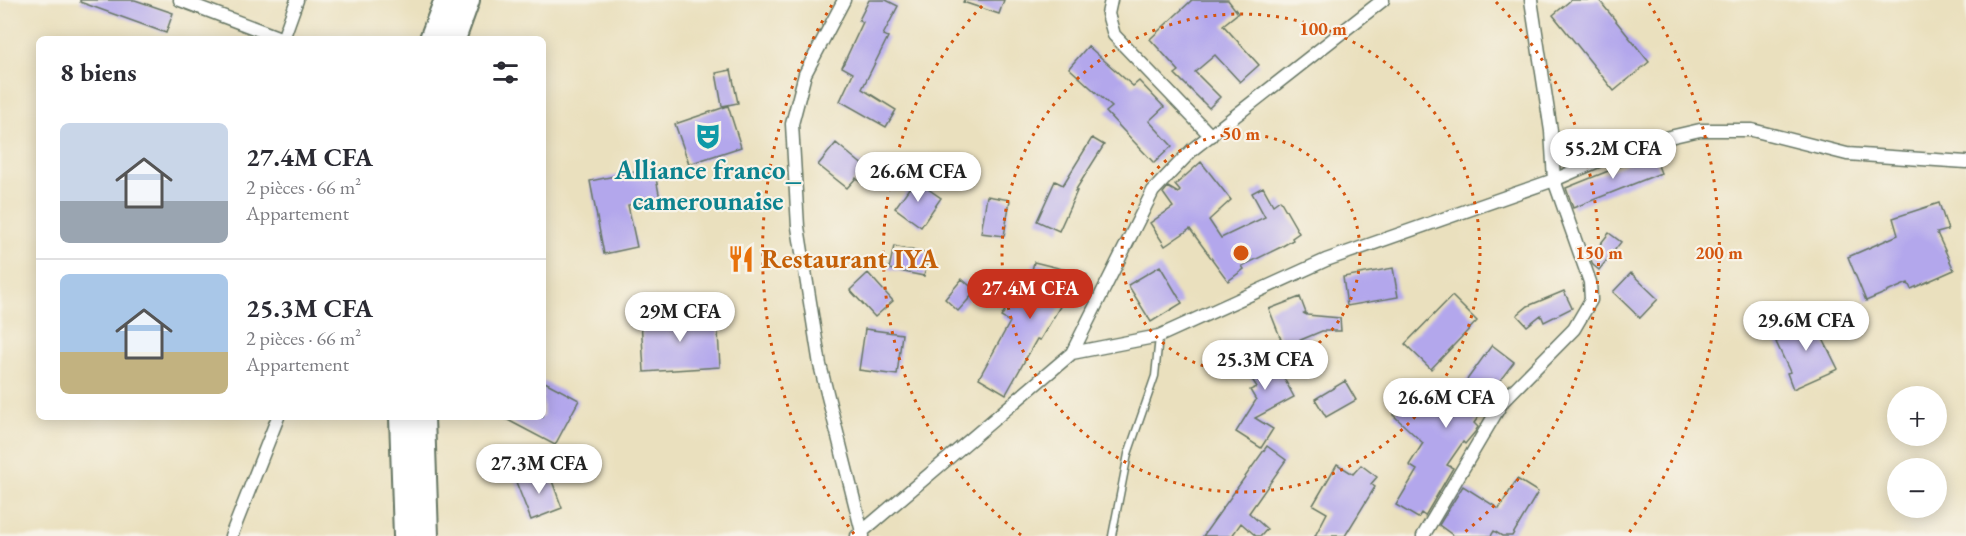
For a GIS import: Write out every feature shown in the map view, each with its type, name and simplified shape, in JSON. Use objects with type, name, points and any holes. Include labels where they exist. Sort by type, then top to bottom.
[{"type":"highway","points":[[432,36],[446,0]]},
{"type":"highway","points":[[455,36],[468,0]]},
{"type":"highway","points":[[401,420],[405,536]]},
{"type":"highway","points":[[423,420],[427,536]]},
{"type":"street","points":[[180,0],[275,36]]},
{"type":"street","points":[[284,36],[297,0]]},
{"type":"street","points":[[844,0],[805,74],[792,124],[798,227],[820,365],[860,535],[1072,352],[1153,191],[1193,149],[1383,0]]},
{"type":"street","points":[[1111,0],[1108,14],[1114,35],[1211,136]]},
{"type":"street","points":[[1424,536],[1503,401],[1574,329],[1591,300],[1590,282],[1554,180],[1551,131],[1531,0]]},
{"type":"street","points":[[1072,352],[1159,336],[1326,260],[1554,180],[1635,145],[1700,130],[1752,130],[1847,154],[1966,162]]},
{"type":"street","points":[[231,536],[277,420]]},
{"type":"lane","points":[[1112,536],[1128,454],[1155,376],[1159,336]]},
{"type":"building","points":[[80,0],[135,0],[173,13],[166,33],[80,2]]},
{"type":"building","points":[[869,0],[886,0],[898,6],[883,35],[888,37],[862,89],[896,110],[886,127],[840,101],[853,73],[842,67],[863,22],[859,20]]},
{"type":"building","points":[[964,0],[1004,0],[999,14],[963,2]]},
{"type":"building","points":[[1192,0],[1228,0],[1238,13],[1223,25],[1259,65],[1240,82],[1215,55],[1195,72],[1220,97],[1209,108],[1175,74],[1179,71],[1150,39]]},
{"type":"building","points":[[1571,0],[1599,0],[1649,62],[1614,91],[1553,15]]},
{"type":"building","points":[[1088,46],[1133,86],[1139,81],[1164,107],[1149,121],[1172,146],[1154,163],[1106,112],[1112,107],[1069,68]]},
{"type":"building","points":[[731,70],[738,103],[722,106],[716,73]]},
{"type":"building","name":"Alliance franco_ camerounaise","points":[[728,106],[741,147],[689,164],[675,124]]},
{"type":"building","points":[[1092,138],[1104,145],[1075,191],[1077,191],[1059,231],[1037,221],[1055,181],[1063,185]]},
{"type":"building","points":[[836,143],[871,172],[860,182],[856,178],[847,188],[818,165]]},
{"type":"building","points":[[1653,153],[1661,173],[1573,208],[1566,188]]},
{"type":"building","points":[[1201,162],[1231,200],[1209,220],[1221,238],[1265,217],[1252,193],[1263,187],[1273,205],[1280,200],[1299,233],[1292,238],[1293,240],[1281,247],[1242,266],[1244,269],[1228,281],[1190,229],[1165,246],[1150,223],[1173,207],[1163,193],[1168,187],[1178,193],[1180,191],[1175,185]]},
{"type":"building","points":[[654,168],[660,199],[628,205],[637,247],[604,254],[590,181]]},
{"type":"building","points":[[915,180],[941,198],[921,227],[895,208]]},
{"type":"building","points":[[987,196],[1010,200],[1004,236],[981,233]]},
{"type":"building","points":[[1939,203],[1948,230],[1937,233],[1954,270],[1911,289],[1908,283],[1866,301],[1848,257],[1898,235],[1893,218]]},
{"type":"building","points":[[1609,233],[1621,242],[1599,270],[1593,265],[1590,257]]},
{"type":"building","points":[[894,246],[929,254],[924,276],[889,269]]},
{"type":"building","points":[[1034,262],[1087,275],[1080,302],[1065,298],[1040,340],[1037,339],[1006,394],[979,378],[1010,322],[1001,317],[1019,287],[1027,291]]},
{"type":"building","points":[[1160,266],[1182,303],[1151,322],[1128,285]]},
{"type":"building","points":[[1393,268],[1398,297],[1347,306],[1343,277]]},
{"type":"building","points":[[868,273],[893,301],[875,317],[850,290]]},
{"type":"building","points":[[1631,273],[1658,299],[1640,318],[1613,292]]},
{"type":"building","points":[[962,279],[976,291],[958,311],[945,299]]},
{"type":"building","points":[[1564,291],[1572,308],[1544,322],[1541,315],[1527,326],[1517,315],[1528,306]]},
{"type":"building","points":[[1452,296],[1477,321],[1431,369],[1405,344]]},
{"type":"building","points":[[1300,297],[1306,313],[1303,313],[1340,318],[1341,331],[1322,331],[1284,347],[1269,309]]},
{"type":"building","points":[[1807,307],[1838,369],[1793,389],[1787,373],[1790,372],[1776,342],[1799,331],[1791,314]]},
{"type":"building","points":[[717,314],[720,367],[644,372],[641,319]]},
{"type":"building","points":[[865,329],[902,334],[897,375],[859,370]]},
{"type":"building","points":[[1276,341],[1290,362],[1279,369],[1294,397],[1255,418],[1273,429],[1261,448],[1236,432],[1256,400],[1250,390],[1257,387],[1242,364]]},
{"type":"building","points":[[1492,345],[1514,362],[1489,395],[1493,398],[1474,423],[1478,427],[1475,432],[1465,444],[1463,442],[1447,465],[1453,468],[1425,516],[1421,513],[1418,518],[1396,505],[1417,470],[1409,465],[1423,443],[1393,415],[1410,396],[1413,399],[1427,385],[1448,406]]},
{"type":"building","points":[[1345,381],[1356,400],[1326,417],[1315,399]]},
{"type":"building","points":[[546,383],[579,400],[555,445],[508,420],[546,420]]},
{"type":"building","points":[[1267,446],[1286,460],[1249,513],[1267,529],[1261,536],[1256,536],[1241,523],[1232,536],[1203,536]]},
{"type":"building","points":[[1337,464],[1353,474],[1361,465],[1377,477],[1371,484],[1375,487],[1345,536],[1315,536],[1327,513],[1313,505]]},
{"type":"building","points":[[548,470],[562,508],[531,520],[516,482]]},
{"type":"building","points":[[1517,479],[1538,492],[1512,536],[1502,536],[1494,531],[1491,536],[1454,536],[1439,525],[1463,486],[1499,509]]},
{"type":"place","name":"Alliance franco_ camerounaise","points":[[708,136]]},
{"type":"place","name":"Restaurant IYA","points":[[741,259]]}]
